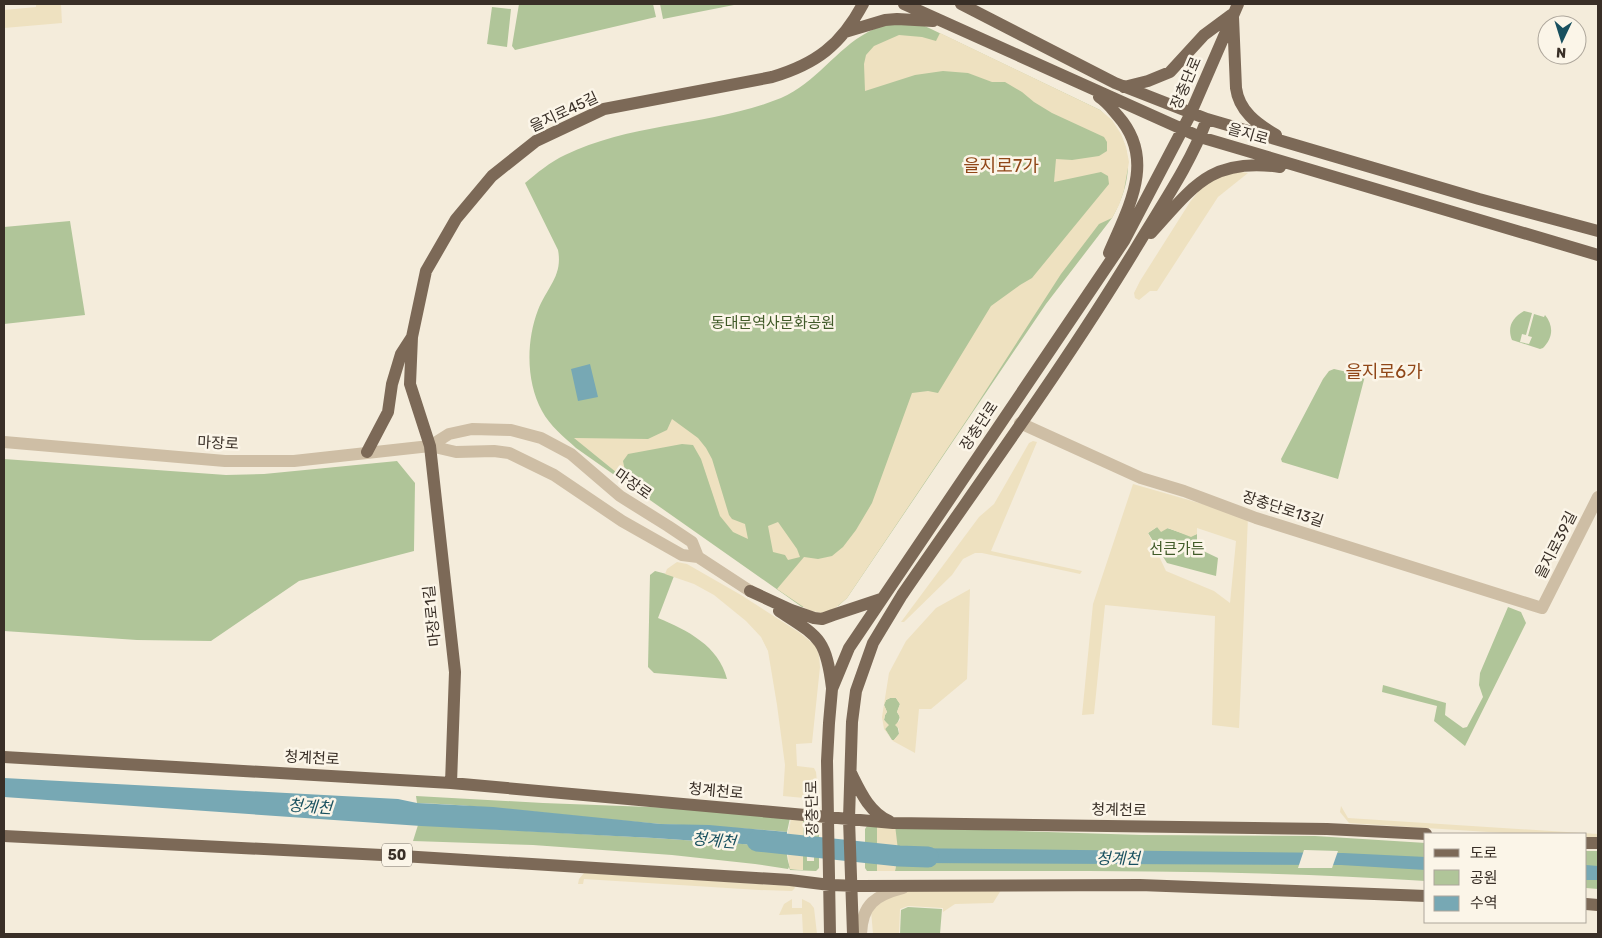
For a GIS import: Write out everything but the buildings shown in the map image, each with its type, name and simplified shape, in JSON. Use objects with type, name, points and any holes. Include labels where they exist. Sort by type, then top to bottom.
[{"type":"main road","name":"을지로45길","points":[[430,446],[410,384],[412,337],[426,271],[456,219],[492,176],[536,141],[604,109],[772,78],[806,65],[820,56],[845,32],[863,4]]},
{"type":"main road","name":"을지로","points":[[904,4],[1200,137],[1598,255]]},
{"type":"main road","name":"을지로","points":[[961,4],[1124,87],[1207,119],[1479,199],[1598,231]]},
{"type":"main road","points":[[1124,87],[1148,81],[1170,72],[1204,35],[1235,9]]},
{"type":"main road","points":[[1235,9],[1236,88],[1238,99],[1250,117],[1293,144]]},
{"type":"main road","name":"장충단로","points":[[830,934],[827,761],[832,689],[850,648],[881,599],[1124,241],[1183,130],[1235,9]]},
{"type":"main road","points":[[845,32],[891,19],[944,22]]},
{"type":"main road","points":[[1074,81],[1104,101],[1122,120],[1130,132],[1138,159],[1138,175],[1134,192],[1098,279]]},
{"type":"main road","points":[[854,934],[849,820],[852,722],[856,691],[873,644],[902,595],[1108,294],[1200,137],[1207,119]]},
{"type":"main road","points":[[1132,254],[1185,196],[1205,178],[1224,168],[1248,164],[1270,165],[1325,173]]},
{"type":"main road","points":[[367,452],[388,412],[392,384],[401,354],[412,337]]},
{"type":"main road","name":"마장로1길","points":[[430,446],[455,672],[451,783]]},
{"type":"main road","points":[[750,591],[791,610],[822,619],[881,599]]},
{"type":"main road","points":[[750,591],[813,633],[818,639],[829,664],[832,689]]},
{"type":"main road","name":"청계천로","points":[[4,757],[451,783],[893,823],[1327,829],[1424,834]]},
{"type":"main road","points":[[850,771],[869,805],[884,819],[893,823]]},
{"type":"main road","name":"50","points":[[4,836],[402,856],[790,880],[830,885],[902,886]]},
{"type":"main road","points":[[902,886],[1140,885],[1424,896]]},
{"type":"street","name":"장충단로13길","points":[[1020,423],[1141,478],[1184,491],[1256,518],[1542,608]]},
{"type":"street","name":"마장로","points":[[430,446],[449,434],[472,429],[511,430],[541,438],[571,454],[620,496],[692,542],[698,557]]},
{"type":"street","name":"마장로","points":[[4,442],[225,461],[294,461],[430,446],[456,452],[494,451],[509,453],[554,475],[622,521],[682,555],[698,557],[750,591]]},
{"type":"street","name":"을지로39길","points":[[1542,608],[1598,497]]},
{"type":"street","points":[[861,934],[862,919],[873,901],[889,891],[902,886]]},
{"type":"green space","points":[[519,4],[653,4],[656,17],[515,50],[512,46]]},
{"type":"green space","points":[[660,4],[739,4],[663,19]]},
{"type":"green space","points":[[492,7],[511,9],[507,47],[487,44]]},
{"type":"green space","name":"동대문역사문화공원","points":[[890,24],[920,24],[1100,110],[1112,122],[1120,134],[1128,161],[1127,174],[1124,189],[1112,218],[1046,304],[847,598],[838,606],[802,607],[576,448],[557,431],[545,416],[533,387],[530,361],[531,335],[538,310],[556,274],[559,259],[558,250],[525,183],[554,161],[591,144],[645,130],[728,114],[781,98],[805,84],[857,39],[873,29]]},
{"type":"green space","points":[[70,221],[85,315],[4,324],[4,227]]},
{"type":"green space","points":[[1524,311],[1532,313],[1526,335],[1522,334],[1520,342],[1529,344],[1532,337],[1528,336],[1534,314],[1544,317],[1545,315],[1550,323],[1551,332],[1549,340],[1543,348],[1540,349],[1512,340],[1510,327],[1516,317]]},
{"type":"green space","points":[[1334,369],[1365,376],[1338,479],[1282,462],[1281,459],[1323,379],[1329,371]]},
{"type":"green space","points":[[4,459],[226,475],[264,474],[397,461],[415,483],[414,551],[299,581],[211,641],[137,640],[4,631]]},
{"type":"green space","name":"선큰가든","points":[[1157,527],[1167,528],[1191,536],[1197,534],[1197,548],[1218,558],[1216,576],[1167,563],[1148,533]]},
{"type":"green space","points":[[655,571],[674,576],[658,618],[680,628],[709,648],[723,667],[727,679],[654,673],[648,667],[650,575]]},
{"type":"green space","points":[[1508,607],[1521,612],[1526,623],[1465,746],[1434,721],[1437,706],[1382,692],[1383,685],[1446,703],[1445,715],[1463,728],[1467,727],[1483,697],[1479,685],[1480,673]]},
{"type":"green space","points":[[896,698],[900,704],[897,712],[900,717],[897,724],[899,734],[894,740],[892,740],[885,729],[888,725],[884,720],[887,712],[884,705],[886,700]]},
{"type":"green space","points":[[416,796],[676,808],[790,818],[787,832],[661,824],[417,803]]},
{"type":"green space","points":[[791,818],[817,820],[819,823],[819,868],[816,871],[790,870],[789,867],[788,869],[672,855],[533,845],[413,841],[418,825],[786,847],[787,839],[787,857],[791,869],[803,870],[803,820]],"holes":[[[806,825],[814,827],[814,861],[807,861]]]},
{"type":"green space","points":[[867,826],[1142,835],[1315,836],[1424,843],[1424,881],[1293,874],[895,871],[898,850],[877,871],[867,871],[865,868],[865,829]]},
{"type":"green space","points":[[1587,851],[1598,851],[1598,889],[1587,888]]},
{"type":"green space","points":[[908,907],[942,909],[940,934],[900,934],[901,910]]},
{"type":"shaded area","points":[[36,4],[61,4],[62,23],[4,28],[4,10],[36,7]]},
{"type":"shaded area","points":[[940,33],[1100,110],[1112,120],[1121,134],[1129,162],[1124,190],[1112,218],[1099,224],[1061,274],[972,412],[847,598],[833,610],[821,613],[808,610],[777,589],[804,557],[818,559],[832,556],[843,547],[872,503],[912,393],[928,391],[938,393],[991,306],[1032,278],[1109,184],[1108,176],[1101,172],[1054,182],[1056,159],[1072,160],[1099,156],[1107,151],[1107,142],[1104,137],[1052,113],[1005,82],[992,82],[968,73],[943,71],[915,75],[865,91],[864,64],[866,55],[874,46],[899,35],[922,37],[936,41]]},
{"type":"shaded area","points":[[1235,171],[1248,173],[1218,197],[1157,291],[1150,291],[1139,300],[1135,298],[1134,293],[1140,281],[1190,202],[1202,187],[1215,176]]},
{"type":"shaded area","points":[[672,419],[698,438],[706,448],[712,459],[729,515],[732,519],[745,524],[748,539],[733,532],[720,516],[701,459],[693,445],[682,444],[628,454],[623,461],[627,481],[574,438],[648,439],[667,430]]},
{"type":"shaded area","points":[[1037,442],[991,551],[1082,571],[1080,574],[975,553],[963,559],[952,575],[904,622],[901,622],[979,517],[994,504],[1029,443]]},
{"type":"shaded area","points":[[1133,484],[1248,517],[1239,728],[1212,725],[1215,616],[1105,605],[1094,714],[1082,715],[1093,604]],"holes":[[[1157,527],[1161,532],[1168,528],[1191,537],[1197,534],[1197,528],[1236,541],[1230,603],[1214,591],[1166,571],[1148,533]]]},
{"type":"shaded area","points":[[778,522],[797,549],[800,557],[788,560],[785,555],[773,552],[768,526]]},
{"type":"shaded area","points":[[677,562],[687,564],[741,595],[800,633],[815,645],[819,655],[820,667],[812,743],[796,744],[797,766],[814,768],[816,772],[818,793],[815,799],[783,796],[785,765],[777,705],[768,651],[761,637],[746,621],[714,595],[694,584],[665,574],[667,569]]},
{"type":"shaded area","points":[[970,589],[967,679],[931,709],[919,709],[915,753],[892,740],[899,734],[899,729],[895,725],[900,720],[897,712],[900,704],[896,698],[886,700],[884,705],[887,712],[884,720],[889,725],[885,729],[891,738],[884,729],[882,717],[889,673],[906,641],[936,608]]},
{"type":"shaded area","points":[[1341,806],[1348,818],[1582,833],[1504,833],[1349,823],[1340,812]]},
{"type":"shaded area","points":[[791,818],[803,819],[803,870],[790,869],[787,847]]},
{"type":"shaded area","points":[[895,825],[898,850],[895,871],[877,871],[877,826]]},
{"type":"shaded area","points":[[1587,833],[1598,834],[1598,839],[1587,838]]},
{"type":"shaded area","points":[[584,873],[794,886],[795,888],[792,891],[759,890],[584,879],[583,884],[578,884],[579,879]]},
{"type":"shaded area","points":[[1003,887],[993,903],[955,904],[943,912],[943,908],[908,906],[900,909],[899,934],[873,934],[871,910],[877,900],[907,890]]},
{"type":"shaded area","points":[[792,899],[792,908],[802,908],[802,899],[810,903],[814,908],[817,934],[803,934],[802,914],[779,915],[784,904]]},
{"type":"water","points":[[590,364],[598,397],[578,401],[571,369]]},
{"type":"water","name":"청계천","points":[[4,778],[398,799],[417,803],[493,807],[661,824],[709,825],[787,832],[786,847],[421,826],[4,797]]},
{"type":"water","name":"청계천","points":[[899,848],[1343,853],[1424,857],[1424,870],[1341,865],[898,862]]},
{"type":"water","points":[[1587,865],[1598,866],[1598,880],[1587,880]]},
{"type":"pier","points":[[1304,850],[1338,851],[1332,868],[1298,868]]},
{"type":"waterway","name":"청계천","points":[[757,841],[899,856],[928,857]]},
{"type":"district","name":"을지로7가","points":[[1001,166]]},
{"type":"district","name":"을지로6가","points":[[1384,372]]}]
